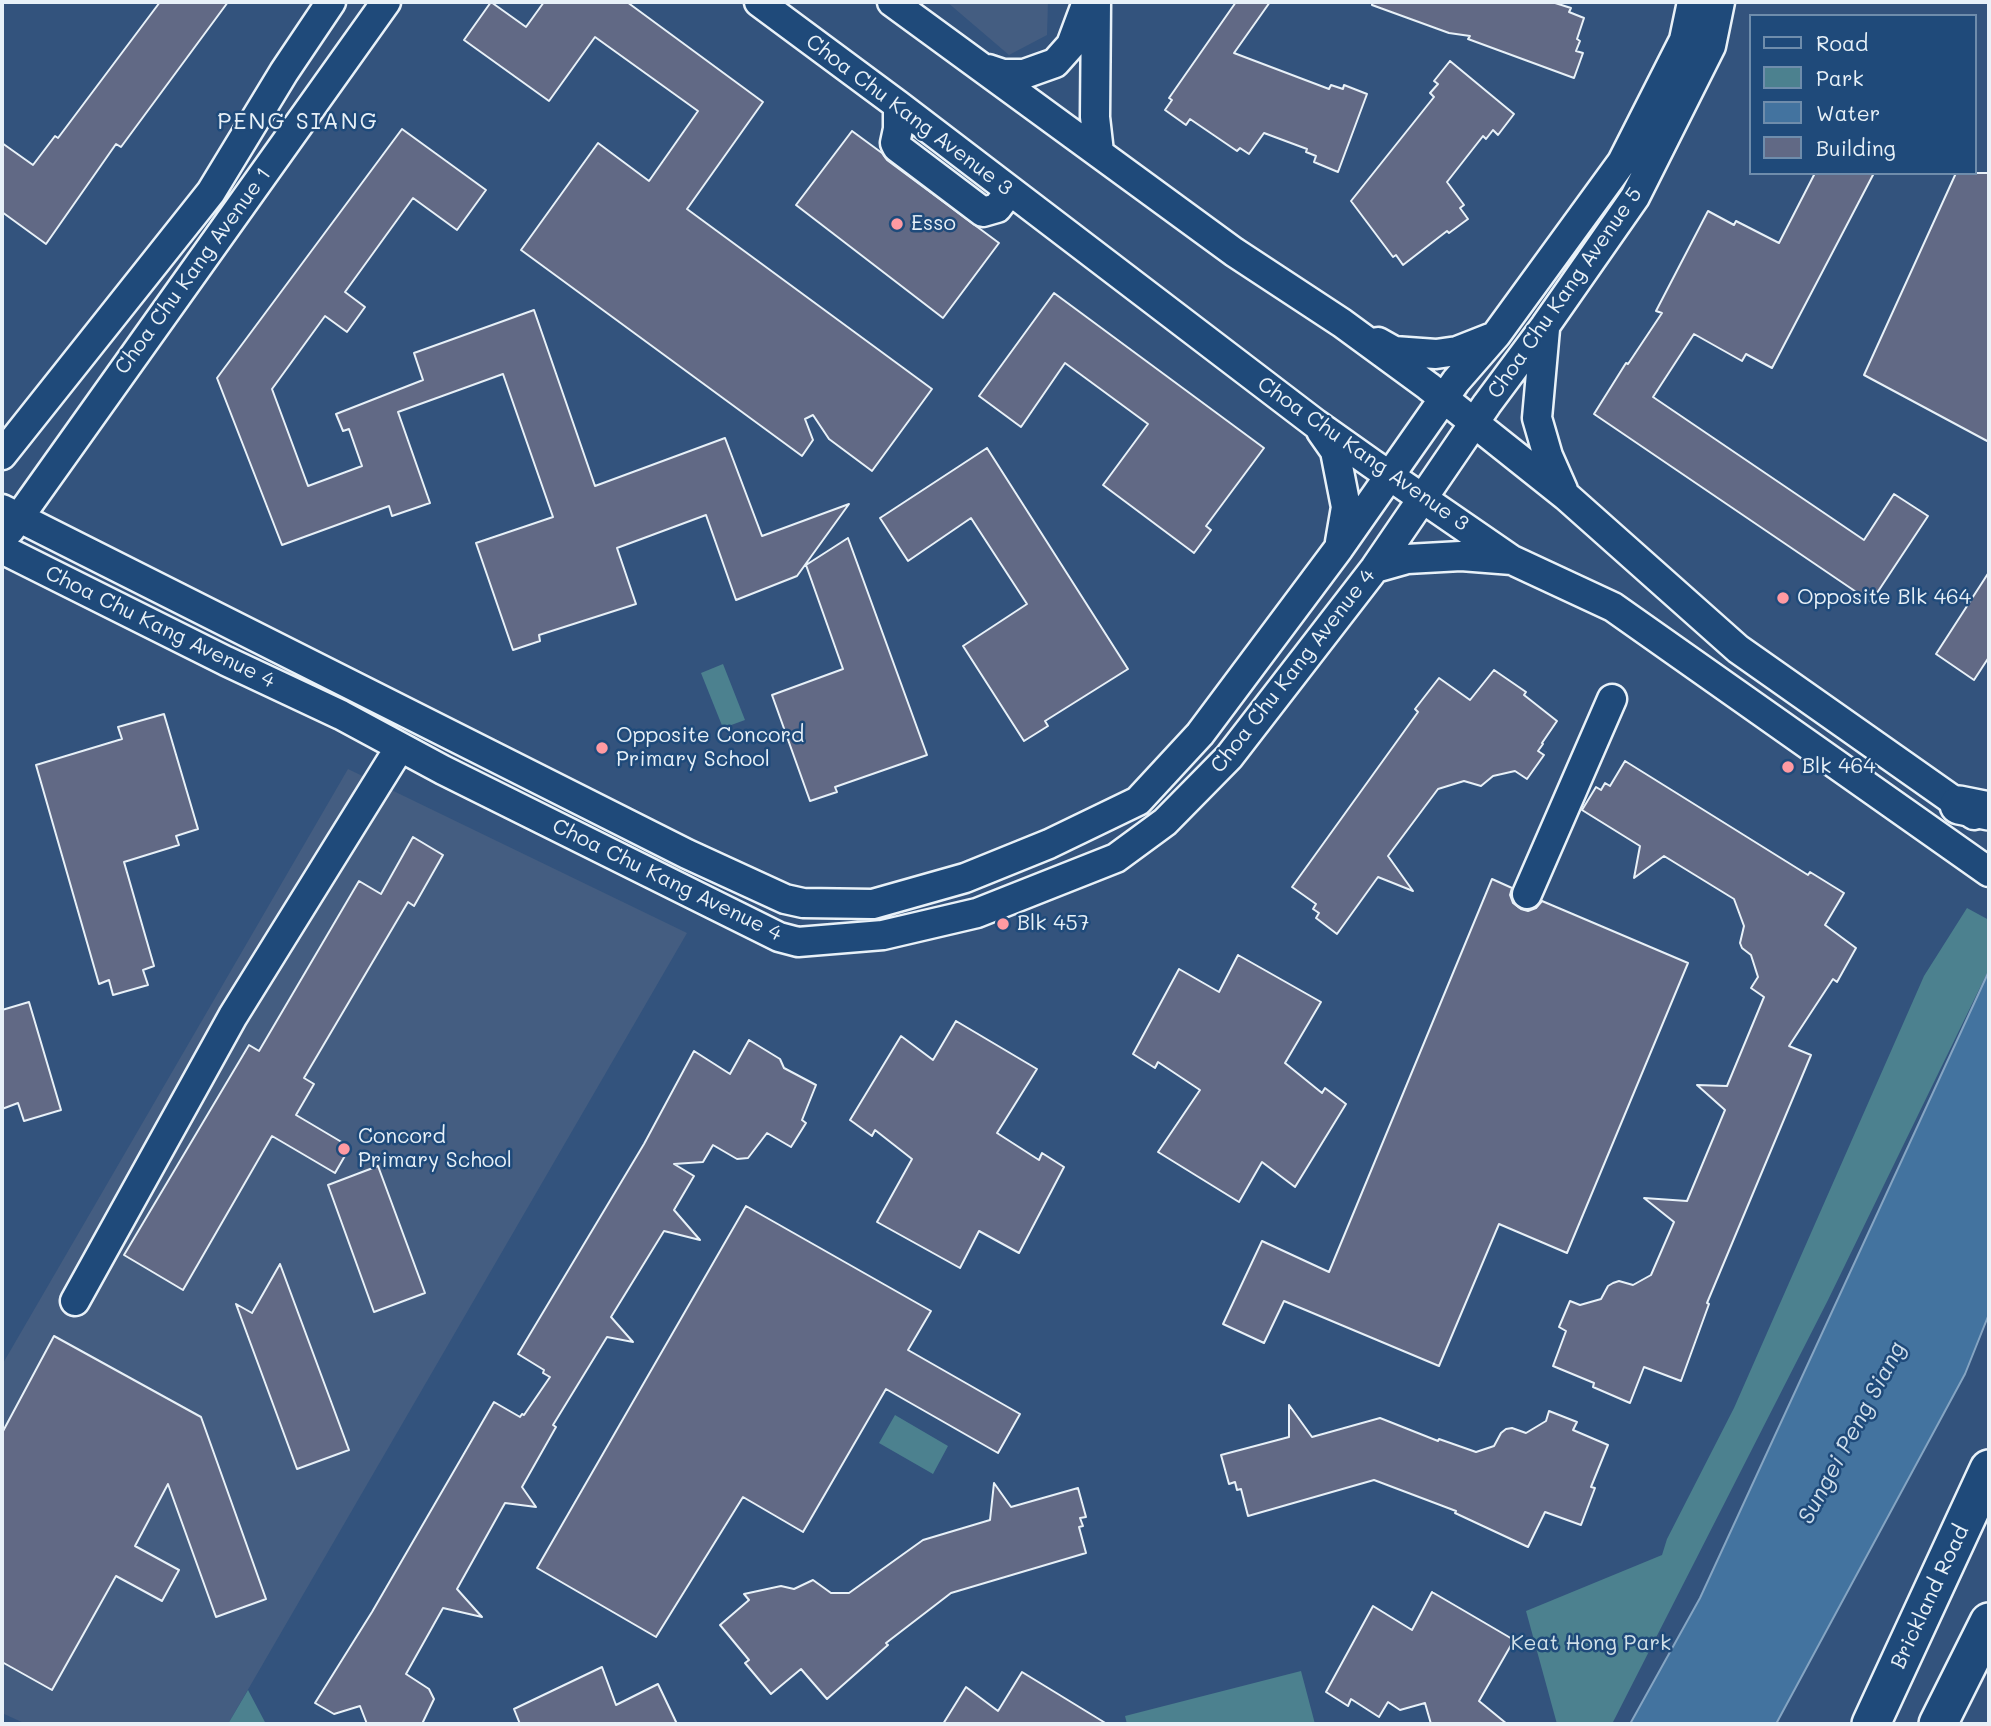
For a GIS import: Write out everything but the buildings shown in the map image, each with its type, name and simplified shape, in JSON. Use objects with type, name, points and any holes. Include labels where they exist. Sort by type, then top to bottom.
[{"type":"main road","name":"Brickland Road","points":[[1871,1724],[1989,1469]]},
{"type":"main road","points":[[1938,1724],[1989,1622]]},
{"type":"street","name":"Choa Chu Kang Avenue 1","points":[[2,455],[211,192],[284,72],[331,2]]},
{"type":"street","name":"Choa Chu Kang Avenue 1","points":[[2,542],[10,513],[386,2]]},
{"type":"street","name":"Choa Chu Kang Avenue 3","points":[[759,2],[1316,424],[1512,560],[1613,607],[1989,872]]},
{"type":"street","points":[[892,2],[927,15],[982,68],[1234,252],[1342,323],[1444,399],[1566,496],[1738,649],[1974,808],[1989,826]]},
{"type":"street","points":[[982,68],[1003,74],[1024,74],[1055,63],[1071,45],[1087,2]]},
{"type":"street","points":[[1096,2],[1095,117],[1098,152]]},
{"type":"street","name":"Choa Chu Kang Avenue 5","points":[[1391,475],[1444,399],[1496,335],[1622,162],[1684,40],[1692,2]]},
{"type":"street","name":"Choa Chu Kang Avenue 5","points":[[1424,497],[1635,197],[1711,46],[1720,2]]},
{"type":"street","points":[[1587,212],[1613,229]]},
{"type":"street","points":[[1342,323],[1394,351],[1436,354],[1457,351],[1496,335]]},
{"type":"street","points":[[1545,326],[1537,418],[1548,456],[1566,496]]},
{"type":"street","points":[[1316,424],[1335,451],[1346,507],[1339,548]]},
{"type":"street","name":"Choa Chu Kang Avenue 4","points":[[10,513],[687,853],[785,899],[803,903],[873,904],[965,878],[1049,844],[1138,801],[1200,734],[1391,475]]},
{"type":"street","name":"Choa Chu Kang Avenue 4","points":[[2,549],[341,715],[779,937],[798,942],[883,935],[977,912],[1116,858],[1165,822],[1229,757],[1375,568],[1424,497]]},
{"type":"street","points":[[1375,568],[1407,559],[1461,556],[1512,560]]},
{"type":"street","points":[[1527,894],[1612,699]]},
{"type":"street","points":[[75,1301],[233,1016],[400,747]]},
{"type":"shaded area","points":[[947,2],[1048,2],[1047,35],[1009,55]]},
{"type":"shaded area","name":"Concord Primary School","points":[[348,769],[687,933],[228,1724],[26,1724],[2,1713],[2,1365]]},
{"type":"green space","points":[[723,664],[745,720],[723,728],[701,673]]},
{"type":"green space","name":"Keat Hong Park","points":[[1967,908],[1989,920],[1989,969],[1828,1300],[1612,1724],[1557,1724],[1526,1611],[1662,1555],[1667,1539],[1734,1408],[1924,976]]},
{"type":"green space","points":[[895,1415],[948,1446],[933,1474],[879,1443]]},
{"type":"green space","points":[[1301,1671],[1315,1724],[1127,1724],[1125,1716]]},
{"type":"green space","points":[[248,1690],[266,1724],[228,1724]]},
{"type":"water","name":"Sungei Peng Siang","points":[[1989,971],[1989,1314],[1965,1374],[1776,1724],[1630,1724],[1700,1598]]},
{"type":"place","name":"Esso","points":[[897,224]]},
{"type":"place","name":"Opposite Blk 464","points":[[1783,598]]},
{"type":"place","name":"Opposite Concord Primary School","points":[[602,748]]},
{"type":"place","name":"Blk 464","points":[[1788,767]]},
{"type":"place","name":"Blk 457","points":[[1003,924]]},
{"type":"place","name":"Concord Primary School","points":[[344,1149]]},
{"type":"district","name":"PENG SIANG","points":[[298,122]]}]
